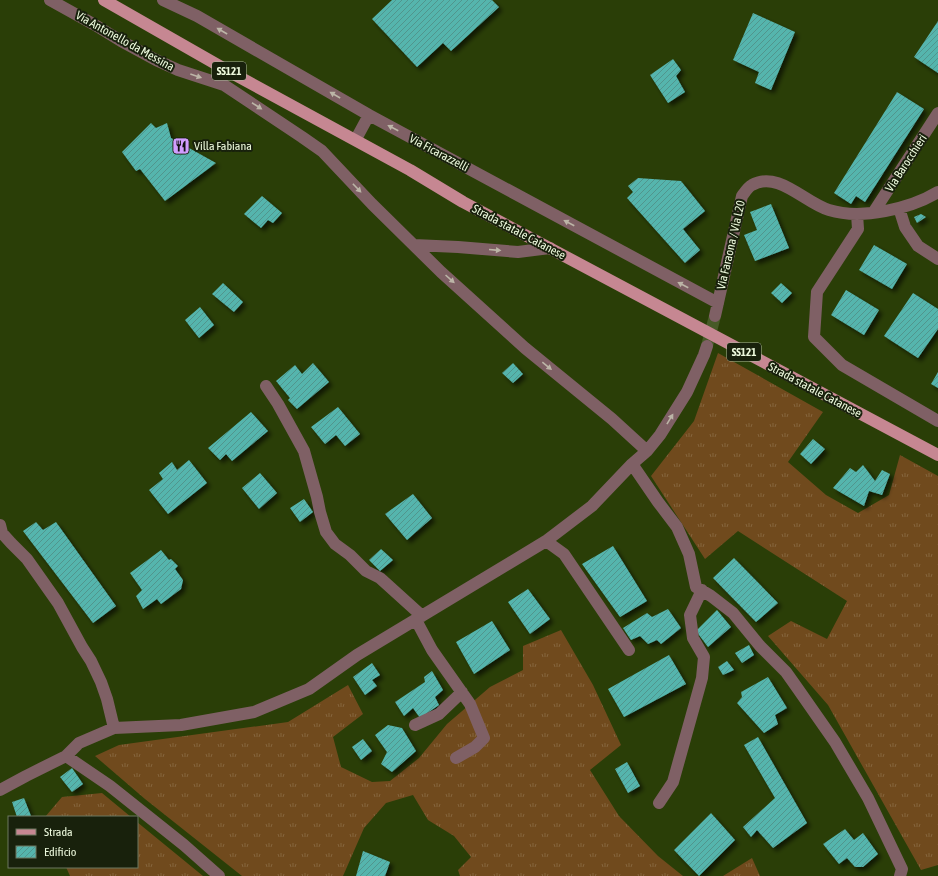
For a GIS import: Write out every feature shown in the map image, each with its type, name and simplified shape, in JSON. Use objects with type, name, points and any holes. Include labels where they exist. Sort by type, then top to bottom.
[{"type":"main road","name":"Strada statale Catanese","points":[[104,0],[230,72],[356,139],[463,202],[938,455]]},
{"type":"street","name":"Via Antonello da Messina","points":[[50,0],[95,24],[121,41],[156,60],[178,70],[224,85],[302,136],[322,151],[372,204],[441,272],[525,348],[612,419],[647,451]]},
{"type":"street","name":"Via Ficarazzelli","points":[[163,0],[197,16],[368,115],[718,303]]},
{"type":"street","name":"Via Barocchieri","points":[[873,213],[938,113]]},
{"type":"street","points":[[356,139],[368,115]]},
{"type":"street","name":"Via Faraona / Via L20","points":[[715,316],[742,196],[751,185],[762,180],[772,180],[818,206],[830,211],[857,214],[873,213],[899,208],[932,196],[938,192]]},
{"type":"street","points":[[899,208],[905,227],[918,246],[938,259]]},
{"type":"street","points":[[857,214],[858,229],[817,292],[814,337],[842,365],[938,421]]},
{"type":"street","points":[[414,245],[518,252],[550,248]]},
{"type":"street","points":[[0,790],[66,756],[79,743],[114,728],[181,725],[254,712],[309,689],[357,655],[546,541],[592,506],[632,464],[647,451],[660,435],[686,392],[707,346]]},
{"type":"street","points":[[266,386],[278,404],[304,451],[326,532],[335,544],[350,555],[366,571],[380,578],[419,618],[432,650],[470,704],[484,738],[475,747],[456,758]]},
{"type":"street","points":[[632,464],[677,527],[689,554],[696,586],[733,613],[760,646],[786,672],[835,742],[868,798],[902,869],[900,876]]},
{"type":"street","points":[[0,525],[2,533],[28,558],[58,603],[78,642],[91,661],[107,699],[114,728]]},
{"type":"street","points":[[546,541],[564,554],[629,650]]},
{"type":"street","points":[[659,803],[673,782],[702,678],[704,657],[693,638],[690,615],[702,590]]},
{"type":"street","points":[[415,725],[438,714],[462,692]]},
{"type":"street","points":[[66,756],[110,786],[184,845],[219,876]]},
{"type":"green space","points":[[718,353],[823,412],[788,462],[826,495],[858,513],[889,495],[900,455],[938,476],[938,865],[921,870],[828,705],[768,636],[791,621],[827,639],[847,601],[738,531],[705,559],[651,476],[694,421]]},
{"type":"green space","points":[[561,630],[593,685],[621,745],[590,770],[619,816],[658,856],[683,876],[460,876],[458,870],[471,857],[454,836],[428,820],[413,795],[386,803],[364,828],[343,876],[242,876],[145,799],[95,756],[119,745],[288,722],[348,685],[363,714],[333,737],[341,767],[372,782],[390,781],[419,758],[447,724],[490,687],[523,670],[523,646]]},
{"type":"green space","points":[[102,793],[130,816],[46,816],[62,797]]},
{"type":"green space","points":[[138,823],[203,876],[70,876],[66,868],[138,868]]},
{"type":"green space","points":[[752,858],[760,876],[723,876]]},
{"type":"building","points":[[392,0],[492,0],[499,7],[451,51],[443,43],[417,67],[372,19]]},
{"type":"building","points":[[753,13],[795,32],[771,90],[755,83],[759,72],[733,60]]},
{"type":"building","points":[[938,21],[938,73],[914,57]]},
{"type":"building","points":[[673,59],[681,70],[676,76],[685,92],[668,103],[650,75]]},
{"type":"building","points":[[897,92],[924,109],[865,202],[856,196],[851,204],[834,193]]},
{"type":"building","points":[[151,123],[156,128],[167,123],[171,138],[216,163],[165,201],[140,169],[136,171],[122,152]]},
{"type":"building","points":[[638,178],[681,181],[705,211],[683,229],[700,250],[685,263],[627,198],[633,192],[628,186]]},
{"type":"building","points":[[262,196],[282,213],[273,223],[268,220],[261,228],[244,214]]},
{"type":"building","points":[[771,204],[789,248],[755,261],[744,235],[757,230],[750,212]]},
{"type":"building","points":[[921,214],[926,217],[917,223],[914,217]]},
{"type":"building","points":[[874,245],[907,264],[892,289],[859,270]]},
{"type":"building","points":[[223,283],[243,302],[234,312],[212,294]]},
{"type":"building","points":[[781,283],[792,293],[782,303],[771,293]]},
{"type":"building","points":[[846,290],[879,310],[864,335],[831,315]]},
{"type":"building","points":[[913,293],[938,309],[938,329],[918,358],[884,336]]},
{"type":"building","points":[[200,307],[214,325],[199,338],[185,320]]},
{"type":"building","points":[[313,363],[329,382],[297,409],[288,400],[290,398],[276,381],[295,365],[302,374]]},
{"type":"building","points":[[513,363],[523,374],[513,383],[502,373]]},
{"type":"building","points":[[938,372],[938,388],[931,384]]},
{"type":"building","points":[[338,407],[360,434],[345,446],[336,435],[325,444],[311,427]]},
{"type":"building","points":[[251,412],[268,431],[232,461],[226,454],[220,460],[208,448]]},
{"type":"building","points":[[813,439],[825,449],[811,464],[800,454]]},
{"type":"building","points":[[189,460],[207,483],[168,514],[149,490],[163,479],[159,473],[172,462],[177,470]]},
{"type":"building","points":[[863,465],[875,481],[882,470],[890,474],[882,495],[869,491],[864,506],[833,488],[850,468],[856,472]]},
{"type":"building","points":[[260,473],[277,493],[259,509],[242,488]]},
{"type":"building","points":[[413,494],[432,518],[407,540],[385,514]]},
{"type":"building","points":[[304,499],[313,512],[300,522],[290,508]]},
{"type":"building","points":[[36,522],[43,530],[56,522],[116,606],[93,623],[23,531]]},
{"type":"building","points":[[613,546],[647,601],[620,617],[582,564]]},
{"type":"building","points":[[381,549],[393,560],[380,571],[369,560]]},
{"type":"building","points":[[161,550],[169,560],[171,559],[178,566],[175,569],[183,580],[181,589],[161,604],[157,599],[143,609],[136,596],[142,590],[130,573]]},
{"type":"building","points":[[734,558],[778,603],[756,622],[713,578]]},
{"type":"building","points":[[528,589],[550,619],[530,634],[508,602]]},
{"type":"building","points":[[668,609],[681,628],[661,644],[657,640],[648,644],[640,636],[631,640],[623,628],[647,613],[652,617]]},
{"type":"building","points":[[717,610],[731,627],[708,647],[696,631]]},
{"type":"building","points":[[492,621],[510,650],[474,674],[456,642]]},
{"type":"building","points":[[749,645],[754,655],[742,663],[735,653]]},
{"type":"building","points":[[669,655],[686,684],[624,717],[608,689]]},
{"type":"building","points":[[727,661],[734,670],[723,675],[718,667]]},
{"type":"building","points":[[372,663],[380,675],[372,680],[377,686],[365,695],[353,677]]},
{"type":"building","points":[[432,671],[443,690],[435,697],[439,705],[420,718],[413,708],[404,716],[395,702],[425,682],[424,677]]},
{"type":"building","points":[[768,677],[787,708],[775,715],[778,724],[764,733],[737,703],[742,697],[741,692]]},
{"type":"building","points":[[388,725],[402,728],[416,751],[392,772],[381,764],[387,752],[375,735]]},
{"type":"building","points":[[758,737],[807,823],[773,848],[757,830],[751,837],[743,827],[775,798],[744,745]]},
{"type":"building","points":[[363,739],[372,751],[361,760],[352,747]]},
{"type":"building","points":[[627,762],[640,786],[628,793],[615,769]]},
{"type":"building","points":[[72,768],[83,784],[72,792],[60,777]]},
{"type":"building","points":[[24,798],[31,816],[17,816],[12,802]]},
{"type":"building","points":[[711,813],[735,840],[699,876],[674,850]]},
{"type":"building","points":[[845,829],[854,840],[863,833],[878,854],[863,867],[855,867],[847,858],[839,864],[823,844]]},
{"type":"building","points":[[363,851],[390,862],[385,876],[356,876]]},
{"type":"tunnel","points":[[707,346],[715,316]]},
{"type":"place","name":"Villa Fabiana","points":[[181,146]]}]
